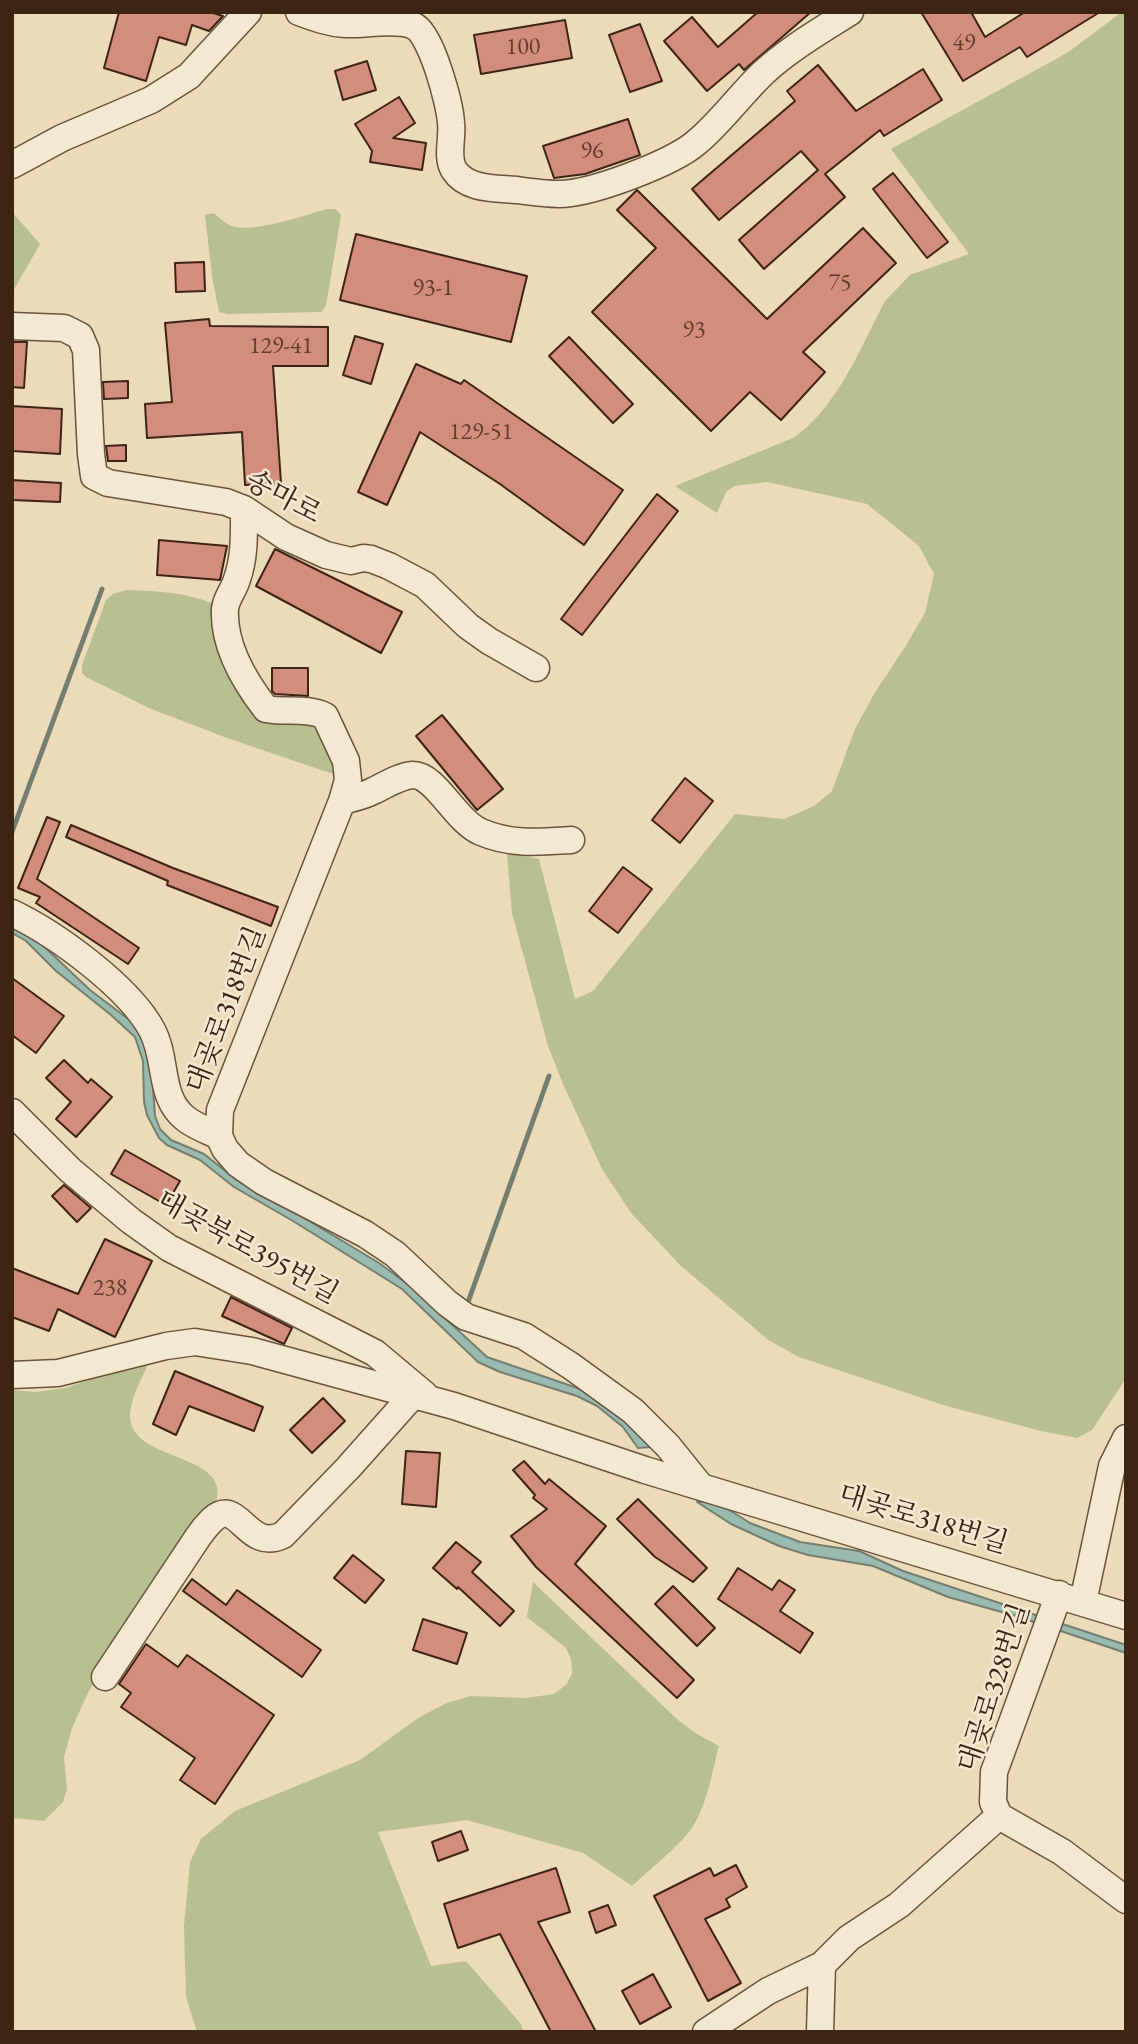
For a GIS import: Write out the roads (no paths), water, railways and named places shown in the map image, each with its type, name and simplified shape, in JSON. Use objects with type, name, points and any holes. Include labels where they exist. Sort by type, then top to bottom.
[{"type":"street","points":[[12,165],[62,138],[151,100],[189,76],[248,12]]},
{"type":"street","points":[[299,12],[323,21],[343,24],[404,23],[415,26],[424,34],[447,94],[452,125],[450,146],[453,169],[470,184],[485,188],[560,194],[587,191],[679,154],[708,132],[763,73],[794,48],[850,12]]},
{"type":"street","name":"송마로","points":[[12,326],[64,328],[80,336],[86,350],[94,476],[108,483],[206,497],[244,509],[286,537],[326,555],[351,561],[371,559],[435,593],[489,641],[536,668]]},
{"type":"street","name":"대곶로318번길","points":[[244,509],[241,565],[237,581],[226,600],[225,611],[229,639],[239,667],[266,709],[312,710],[325,716],[346,761],[348,780],[220,1110],[219,1136],[225,1149],[238,1164],[264,1182],[365,1234],[395,1254],[447,1303],[466,1317],[524,1336],[570,1366],[633,1411],[668,1446],[701,1487]]},
{"type":"street","points":[[342,801],[371,793],[396,779],[412,775],[423,776],[432,782],[460,818],[479,831],[504,840],[571,841]]},
{"type":"street","points":[[12,913],[34,923],[125,995],[152,1030],[162,1054],[166,1088],[174,1108],[187,1121],[219,1136]]},
{"type":"street","name":"대곶북로395번길","points":[[12,1112],[70,1170],[131,1221],[169,1248],[375,1353],[422,1397]]},
{"type":"street","name":"대곶로318번길","points":[[12,1375],[58,1373],[166,1346],[195,1342],[252,1351],[422,1397],[1065,1602],[1126,1615]]},
{"type":"street","points":[[105,1677],[213,1518],[223,1514],[234,1516],[261,1539],[272,1540],[283,1535],[422,1397]]},
{"type":"street","name":"대곶로328번길","points":[[1126,1438],[1112,1466],[1065,1602],[1045,1637],[995,1772],[992,1788],[993,1802],[999,1816],[1062,1852],[1126,1900]]},
{"type":"street","points":[[706,2032],[768,1991],[822,1965],[849,1938],[899,1905],[999,1816]]},
{"type":"street","points":[[820,2032],[822,1965]]},
{"type":"water","points":[[12,924],[35,938],[90,990],[131,1021],[146,1041],[155,1116],[160,1129],[171,1140],[204,1154],[238,1181],[379,1263],[409,1285],[487,1357],[589,1392],[600,1399],[652,1445],[651,1447],[638,1448],[623,1427],[597,1406],[577,1396],[500,1372],[478,1362],[402,1289],[234,1187],[200,1160],[167,1145],[159,1138],[147,1115],[143,1061],[135,1037],[56,971],[26,941],[12,933]]},
{"type":"water","points":[[715,1501],[750,1523],[800,1542],[859,1551],[903,1571],[1126,1645],[1126,1653],[1016,1616],[948,1597],[873,1566],[808,1555],[779,1546],[731,1524],[697,1502]]},
{"type":"waterway","points":[[12,832],[102,589]]},
{"type":"waterway","points":[[467,1305],[549,1076]]}]
